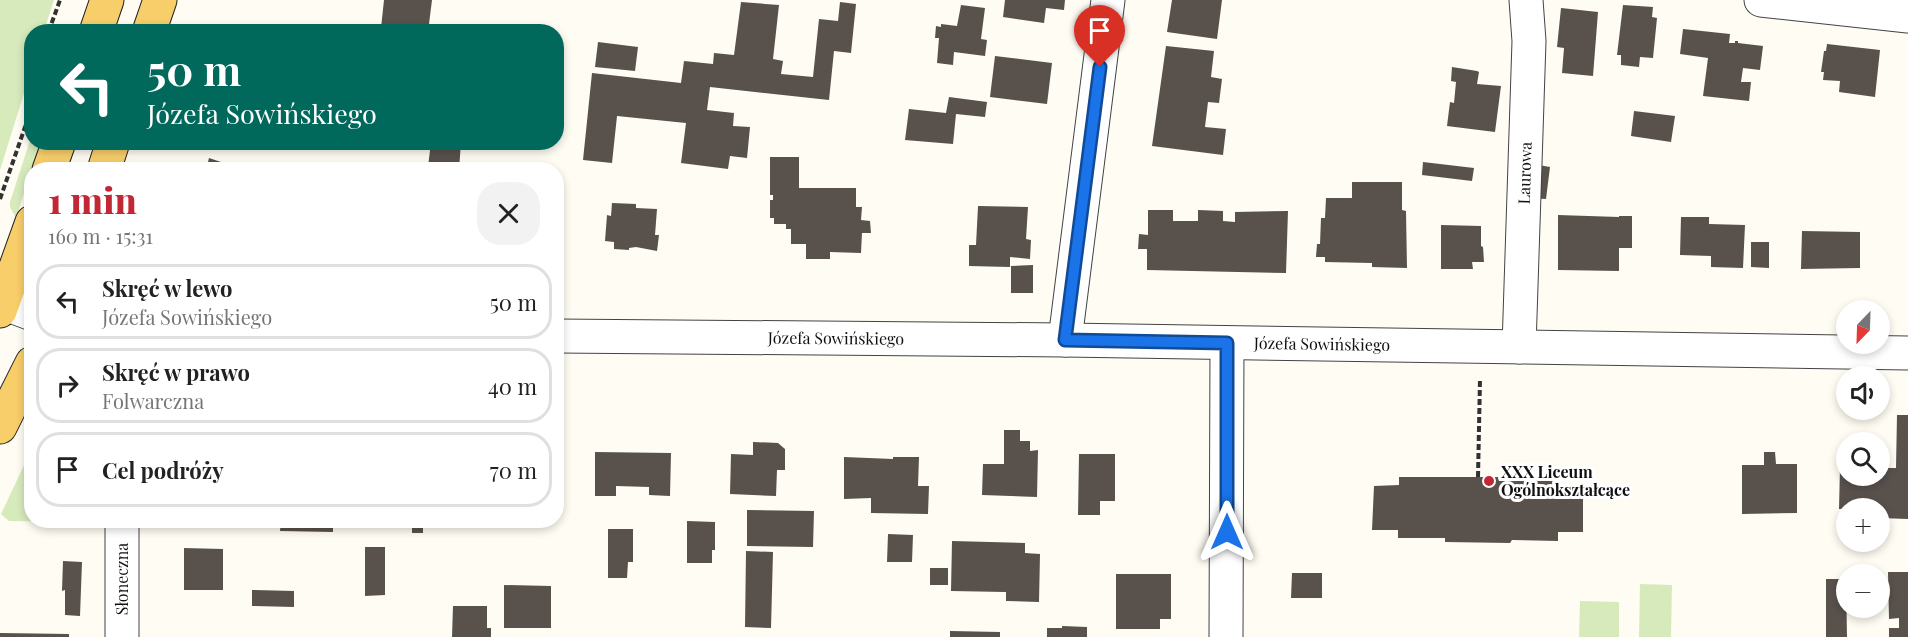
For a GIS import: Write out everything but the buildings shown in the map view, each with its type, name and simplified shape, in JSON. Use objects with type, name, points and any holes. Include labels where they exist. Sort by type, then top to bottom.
[{"type":"main road","points":[[98,24],[106,0]]},
{"type":"main road","points":[[152,24],[160,0]]},
{"type":"main road","points":[[12,309],[24,257]]},
{"type":"main road","points":[[0,427],[24,379]]},
{"type":"street","points":[[1065,340],[1108,0]]},
{"type":"street","name":"Laurowa","points":[[1519,347],[1529,41],[1526,0]]},
{"type":"street","points":[[1761,0],[1896,10]]},
{"type":"street","name":"Józefa Sowińskiego","points":[[564,336],[1065,340],[1908,353]]},
{"type":"street","points":[[1226,637],[1227,343]]},
{"type":"street","name":"Słoneczna","points":[[122,528],[122,637]]},
{"type":"path","points":[[51,24],[60,0]]},
{"type":"path","points":[[0,199],[24,130]]},
{"type":"path","points":[[1478,477],[1480,379]]},
{"type":"green space","points":[[0,0],[54,0],[46,24],[24,24],[24,93],[0,170]]},
{"type":"green space","points":[[27,150],[38,150],[34,162],[24,162],[24,193],[16,218],[10,202]]},
{"type":"green space","points":[[24,465],[24,521],[9,521],[1,514]]},
{"type":"green space","points":[[1640,584],[1672,585],[1671,637],[1639,637]]},
{"type":"green space","points":[[1580,601],[1619,602],[1619,637],[1579,637]]},
{"type":"place","name":"XXX Liceum Ogólnokształcące","points":[[1489,481]]},
{"type":"route","points":[[1100,67],[1065,340],[1227,343],[1227,532]]}]
